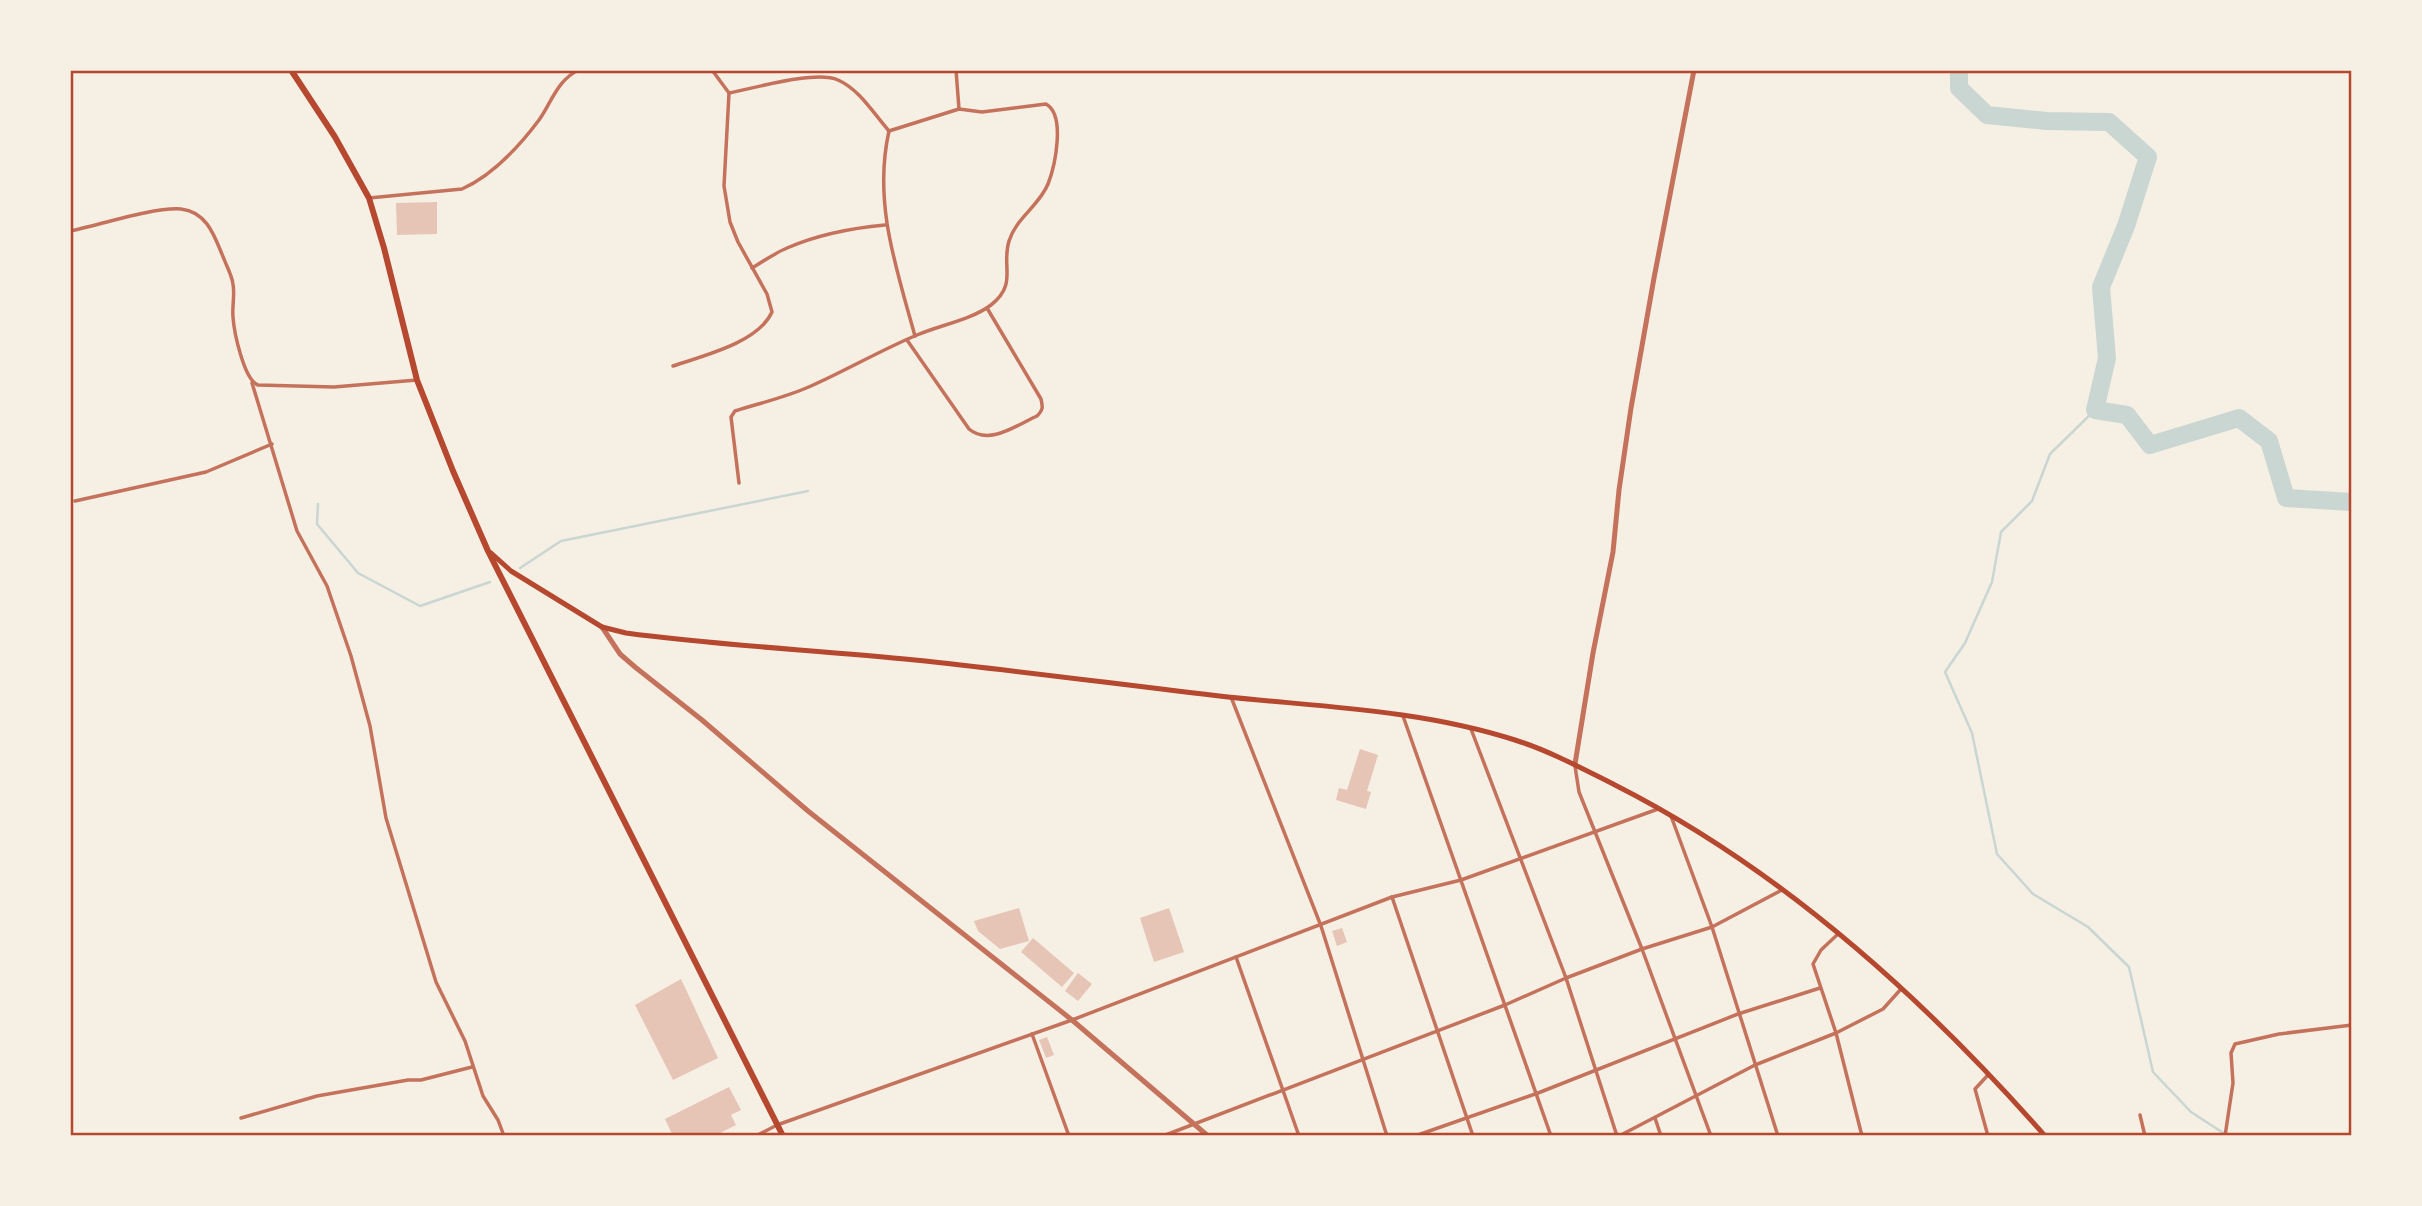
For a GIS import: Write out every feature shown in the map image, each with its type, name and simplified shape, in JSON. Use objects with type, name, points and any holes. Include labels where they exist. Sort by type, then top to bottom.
[{"type":"highway","points":[[291,70],[335,137],[369,198],[417,380],[488,551],[783,1136]]},
{"type":"main road","points":[[488,551],[511,571],[602,627],[651,636],[916,660],[1231,697],[1402,713],[1515,740],[1575,764],[1660,808],[1722,845],[1784,889],[1901,989],[1989,1074],[2045,1136]]},
{"type":"street","points":[[369,198],[462,189],[475,183],[493,170],[538,120],[564,80],[579,70]]},
{"type":"street","points":[[673,366],[741,340],[764,324],[772,312],[771,303],[730,222],[724,186],[729,93],[712,70]]},
{"type":"street","points":[[956,70],[959,109]]},
{"type":"street","points":[[1695,70],[1631,408],[1612,552],[1575,764],[1579,792],[1642,950],[1711,1136]]},
{"type":"street","points":[[729,93],[823,75],[839,80],[855,91],[889,131]]},
{"type":"street","points":[[739,483],[731,417],[735,411],[789,395],[993,303],[1006,286],[1009,240],[1022,217],[1048,185],[1057,146],[1057,118],[1046,104],[982,112],[959,109],[889,131]]},
{"type":"street","points":[[889,131],[883,160],[886,225],[915,336]]},
{"type":"street","points":[[70,231],[169,210],[189,211],[200,216],[211,227],[231,276],[233,323],[297,531],[327,586],[351,656],[370,726],[386,818],[406,889],[436,982],[461,1033],[483,1096],[498,1120],[504,1136]]},
{"type":"street","points":[[752,268],[780,251],[801,243],[854,228],[886,225]]},
{"type":"street","points":[[907,340],[969,429],[981,436],[991,436],[1037,416],[1043,406],[987,307]]},
{"type":"street","points":[[252,383],[270,387],[334,387],[417,380]]},
{"type":"street","points":[[75,501],[206,472],[272,444]]},
{"type":"street","points":[[602,627],[620,654],[635,667],[702,720],[808,811],[1072,1020],[1208,1136]]},
{"type":"street","points":[[1231,697],[1321,926],[1387,1136]]},
{"type":"street","points":[[1402,713],[1551,1136]]},
{"type":"street","points":[[1471,729],[1566,978],[1618,1136],[1755,1065],[1836,1033],[1883,1009],[1901,989]]},
{"type":"street","points":[[756,1136],[778,1125],[1072,1020],[1392,898],[1461,880],[1660,808]]},
{"type":"street","points":[[1670,814],[1712,927],[1778,1136]]},
{"type":"street","points":[[1163,1136],[1506,1005],[1566,978],[1712,927],[1784,889]]},
{"type":"street","points":[[1392,898],[1474,1136]]},
{"type":"street","points":[[1838,934],[1821,950],[1812,964],[1836,1033],[1862,1136]]},
{"type":"street","points":[[1236,957],[1299,1136]]},
{"type":"street","points":[[1415,1136],[1538,1093],[1738,1014],[1820,988]]},
{"type":"street","points":[[2225,1136],[2232,1083],[2231,1053],[2235,1044],[2279,1034],[2352,1025]]},
{"type":"street","points":[[1032,1034],[1069,1136]]},
{"type":"street","points":[[241,1118],[317,1096],[421,1080],[472,1067]]},
{"type":"street","points":[[1988,1136],[1975,1089],[1989,1074]]},
{"type":"street","points":[[2140,1115],[2145,1136]]},
{"type":"street","points":[[1655,1118],[1661,1136]]},
{"type":"street","points":[[1182,1129],[1184,1136]]},
{"type":"building","points":[[437,202],[437,234],[397,235],[396,203]]},
{"type":"building","points":[[1360,749],[1378,755],[1367,791],[1371,792],[1366,809],[1336,800],[1339,788],[1347,790]]},
{"type":"building","points":[[1019,908],[1029,941],[1000,949],[978,931],[974,921]]},
{"type":"building","points":[[1169,908],[1184,952],[1154,962],[1140,918]]},
{"type":"building","points":[[1342,928],[1347,942],[1337,946],[1332,931]]},
{"type":"building","points":[[1033,938],[1074,973],[1062,987],[1021,952]]},
{"type":"building","points":[[1078,973],[1092,984],[1078,1001],[1065,991]]},
{"type":"building","points":[[681,979],[718,1058],[673,1080],[635,1005]]},
{"type":"building","points":[[1047,1037],[1054,1055],[1046,1058],[1039,1040]]},
{"type":"building","points":[[729,1087],[741,1110],[731,1115],[736,1125],[714,1136],[673,1136],[665,1119]]},
{"type":"waterway","points":[[1959,70],[1959,88],[1987,115],[2047,121],[2109,122],[2148,157],[2126,226],[2101,287],[2107,358],[2095,410],[2127,415],[2150,445],[2239,418],[2269,441],[2286,498],[2352,502]]},
{"type":"waterway","points":[[2095,410],[2050,454],[2032,501],[2001,532],[1992,582],[1965,643],[1945,672],[1972,733],[1997,854],[2033,894],[2088,927],[2129,967],[2153,1072],[2191,1112],[2228,1136]]},
{"type":"waterway","points":[[520,568],[561,541],[808,491]]},
{"type":"waterway","points":[[318,504],[317,524],[358,573],[420,606],[490,582]]}]
